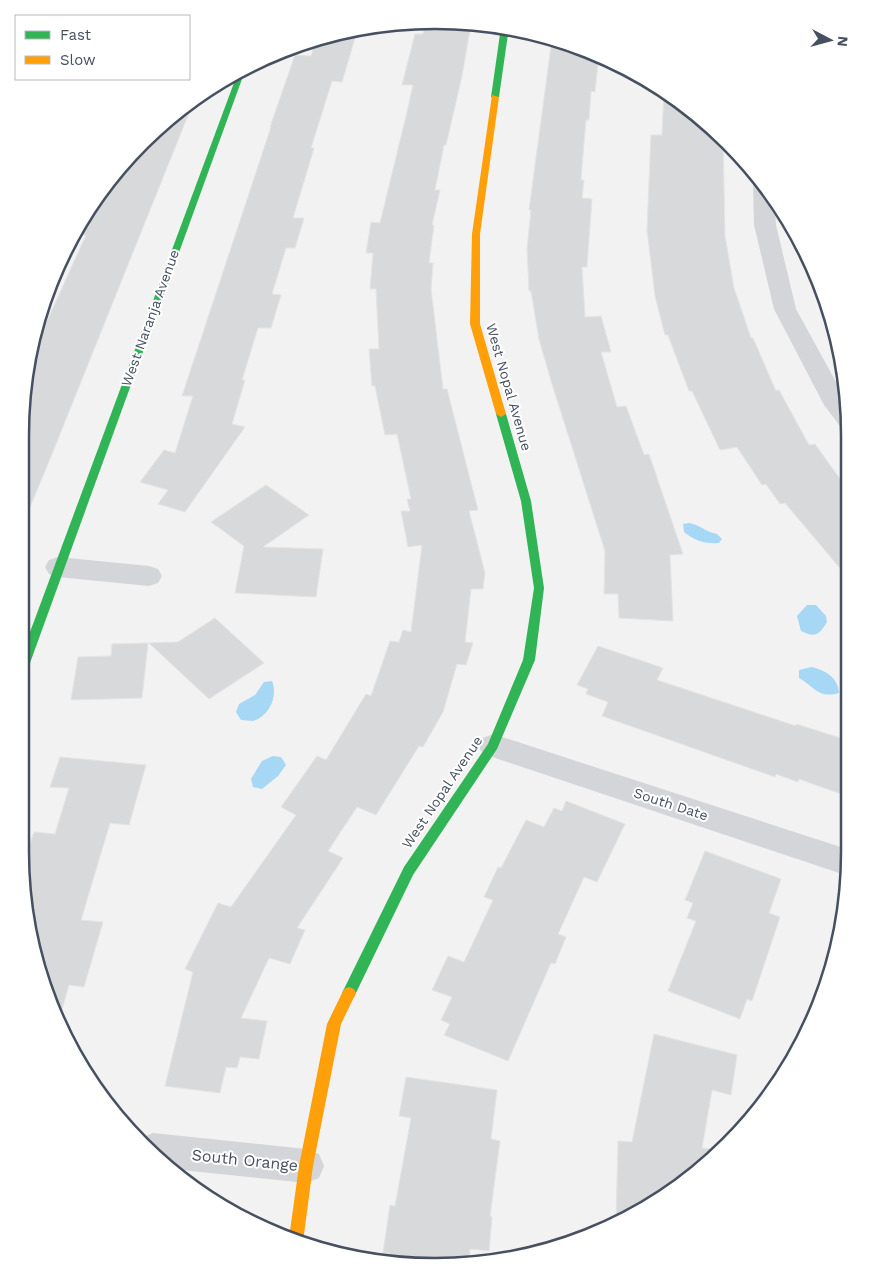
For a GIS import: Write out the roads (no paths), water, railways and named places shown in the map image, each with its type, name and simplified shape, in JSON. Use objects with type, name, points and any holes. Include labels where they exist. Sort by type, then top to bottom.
[{"type":"street","name":"West Nopal Avenue","points":[[297,1234],[306,1166],[334,1024],[408,871],[493,746],[529,660],[539,588],[526,501],[475,324],[476,234],[504,35]]},
{"type":"street","name":"West Naranja Avenue","points":[[29,649],[240,79]]},
{"type":"street","points":[[764,197],[765,225],[785,309],[840,410]]},
{"type":"street","points":[[58,567],[149,576]]},
{"type":"street","name":"South Date","points":[[493,746],[841,860]]},
{"type":"street","name":"South Orange","points":[[160,1151],[306,1166]]},
{"type":"water","points":[[689,523],[717,534],[722,539],[719,543],[696,540],[684,532],[683,524]]},
{"type":"water","points":[[807,605],[816,605],[826,616],[827,622],[822,630],[813,635],[801,631],[797,616]]},
{"type":"water","points":[[811,667],[830,675],[838,687],[839,693],[821,693],[799,678],[799,670]]},
{"type":"water","points":[[272,681],[274,693],[268,710],[264,715],[253,721],[241,720],[236,712],[239,704],[255,695],[264,682]]},
{"type":"water","points":[[273,756],[281,757],[286,765],[278,776],[262,789],[253,787],[251,779],[262,761]]}]
